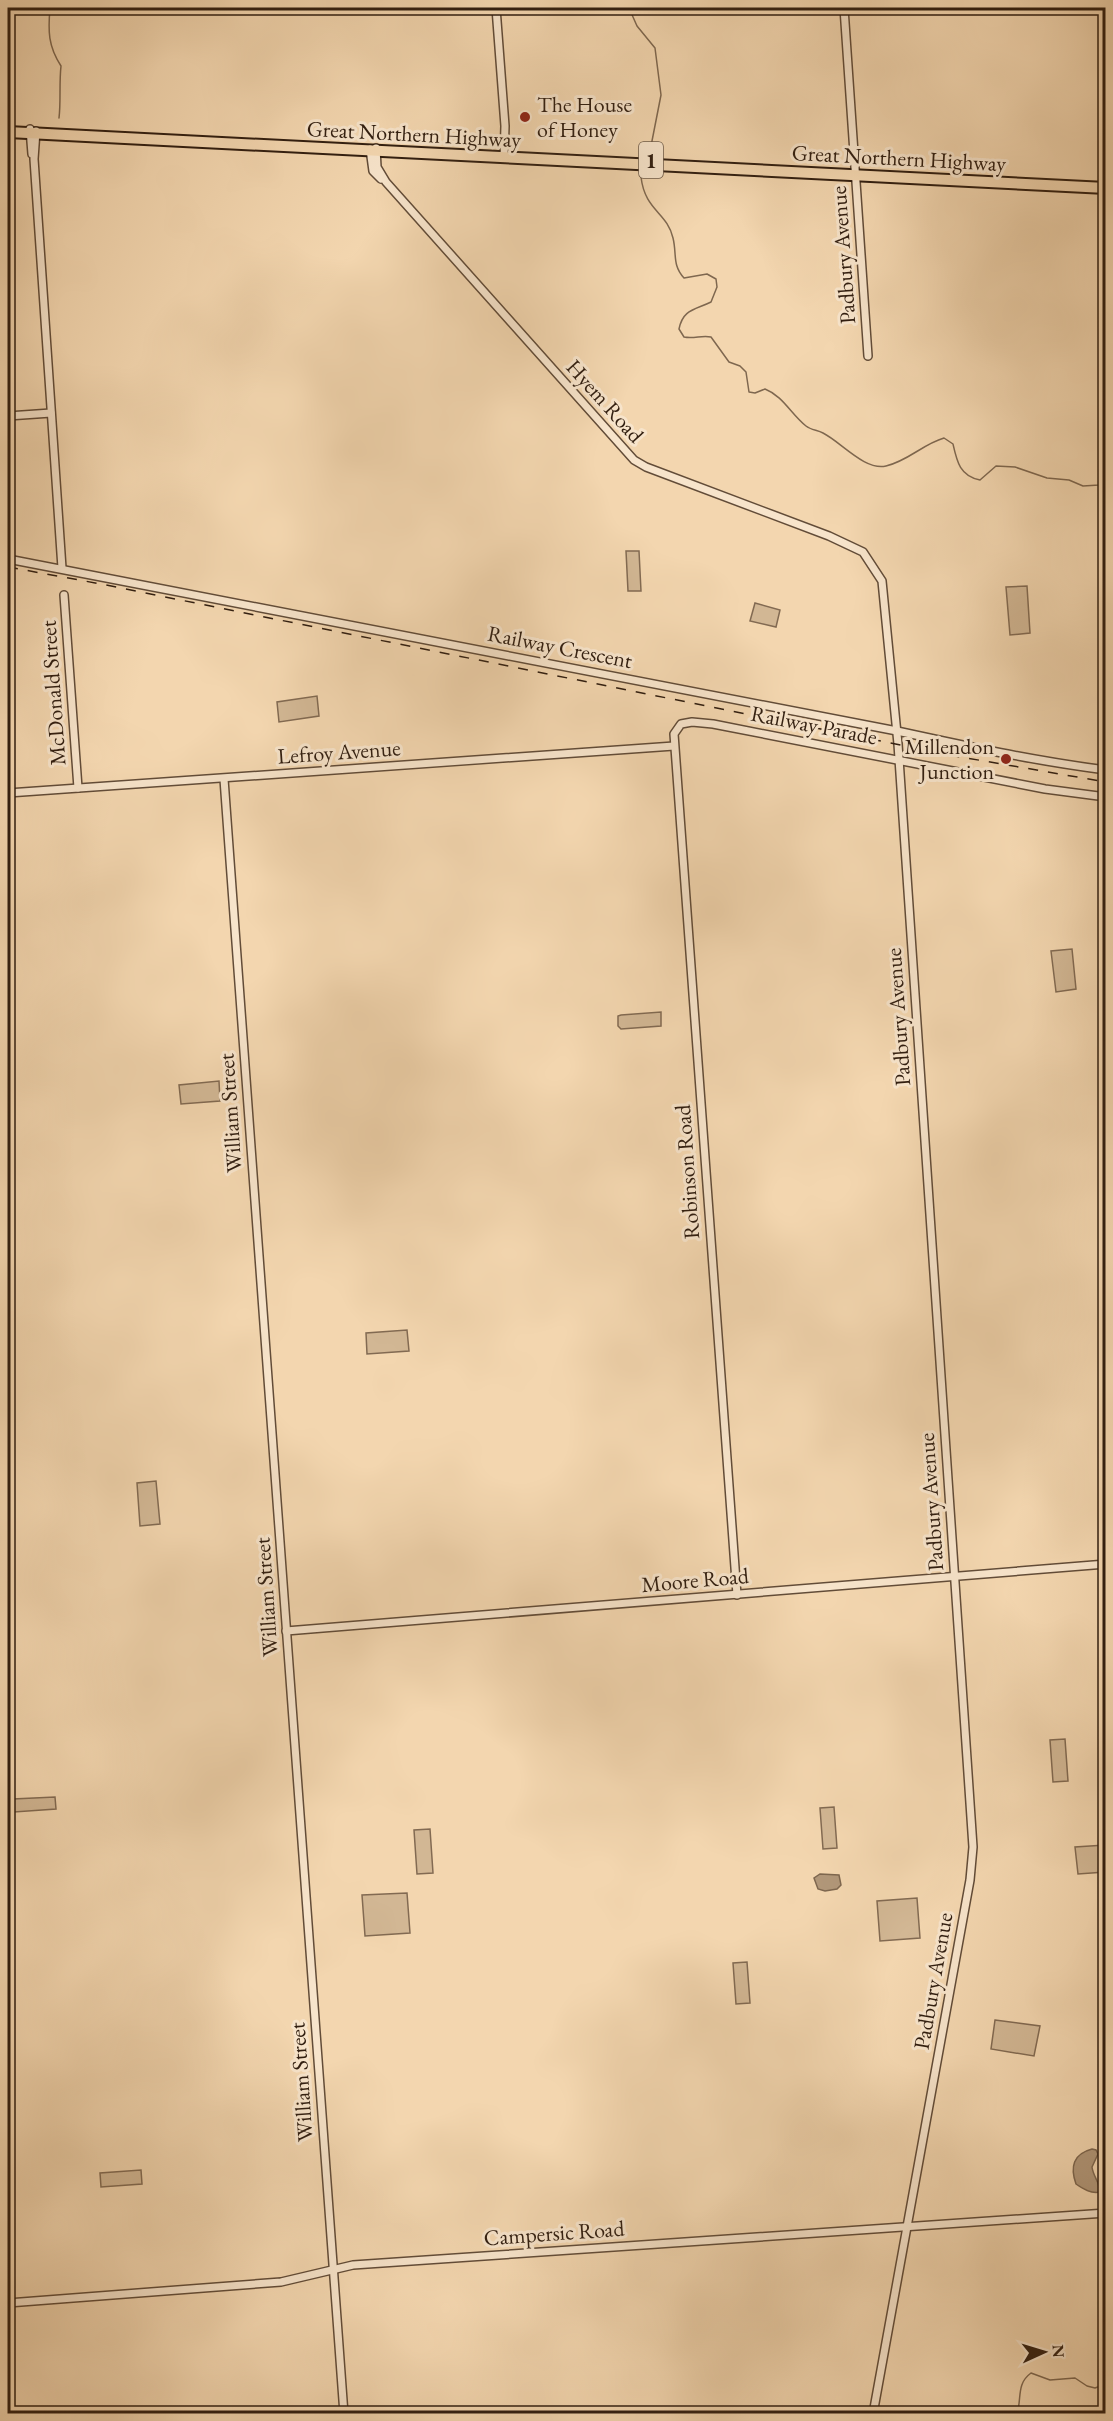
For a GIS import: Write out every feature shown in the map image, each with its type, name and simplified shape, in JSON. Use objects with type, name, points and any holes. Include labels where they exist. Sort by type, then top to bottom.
[{"type":"highway","name":"Great Northern Highway","points":[[8,127],[33,131]]},
{"type":"highway","name":"Great Northern Highway","points":[[8,132],[33,131],[504,155],[1106,188]]},
{"type":"highway","name":"Great Northern Highway","points":[[856,173],[1106,183]]},
{"type":"street","points":[[496,8],[505,126],[504,155]]},
{"type":"street","name":"Padbury Avenue","points":[[844,8],[868,356]]},
{"type":"street","points":[[33,131],[62,568]]},
{"type":"street","name":"Hyem Road","points":[[373,149],[377,166],[386,182],[634,460],[646,467],[829,536],[863,552],[882,581]]},
{"type":"street","points":[[8,416],[51,413]]},
{"type":"street","name":"Railway Crescent","points":[[8,559],[1059,764],[1106,770]]},
{"type":"street","name":"Padbury Avenue","points":[[873,2414],[970,1880],[973,1847],[897,731],[882,581]]},
{"type":"street","name":"McDonald Street","points":[[64,595],[78,788]]},
{"type":"street","name":"Railway Parade","points":[[674,746],[674,734],[681,724],[692,722],[713,724],[1045,789],[1106,797]]},
{"type":"street","name":"Lefroy Avenue","points":[[8,793],[674,746]]},
{"type":"street","name":"Robinson Road","points":[[674,746],[736,1595]]},
{"type":"street","name":"William Street","points":[[224,779],[344,2414]]},
{"type":"street","name":"Moore Road","points":[[286,1631],[1106,1564]]},
{"type":"street","name":"Campersic Road","points":[[8,2303],[281,2282],[333,2268],[1106,2213]]},
{"type":"shaded area","points":[[626,551],[639,551],[641,591],[628,591]]},
{"type":"shaded area","points":[[1027,586],[1030,633],[1010,635],[1006,587]]},
{"type":"shaded area","points":[[755,603],[780,610],[776,627],[750,621]]},
{"type":"shaded area","points":[[317,696],[319,716],[279,722],[277,702]]},
{"type":"shaded area","points":[[1072,949],[1076,989],[1056,992],[1051,951]]},
{"type":"shaded area","points":[[661,1012],[661,1026],[621,1029],[618,1026],[618,1016],[621,1015]]},
{"type":"shaded area","points":[[219,1081],[220,1101],[181,1104],[179,1085]]},
{"type":"shaded area","points":[[407,1330],[409,1351],[367,1354],[366,1333]]},
{"type":"shaded area","points":[[156,1481],[160,1524],[140,1526],[137,1483]]},
{"type":"shaded area","points":[[1065,1739],[1068,1781],[1053,1782],[1050,1740]]},
{"type":"shaded area","points":[[55,1797],[56,1809],[14,1812],[13,1799]]},
{"type":"shaded area","points":[[834,1807],[837,1848],[823,1849],[820,1808]]},
{"type":"shaded area","points":[[430,1829],[433,1873],[417,1874],[414,1830]]},
{"type":"shaded area","points":[[1105,1845],[1105,1872],[1078,1874],[1075,1847]]},
{"type":"shaded area","points":[[820,1874],[839,1875],[841,1885],[837,1889],[825,1891],[818,1889],[814,1878]]},
{"type":"shaded area","points":[[407,1893],[410,1933],[365,1936],[362,1895]]},
{"type":"shaded area","points":[[917,1898],[920,1938],[880,1941],[877,1901]]},
{"type":"shaded area","points":[[747,1962],[750,2003],[736,2004],[733,1963]]},
{"type":"shaded area","points":[[995,2020],[1040,2026],[1034,2056],[991,2049]]},
{"type":"shaded area","points":[[1092,2149],[1098,2154],[1092,2167],[1100,2192],[1084,2189],[1076,2184],[1074,2178],[1073,2167],[1077,2158]]},
{"type":"shaded area","points":[[141,2170],[142,2184],[101,2187],[100,2173]]},
{"type":"waterway","points":[[50,8],[50,38],[61,66],[59,118]]},
{"type":"waterway","points":[[629,8],[637,26],[655,48],[661,95],[651,146]]},
{"type":"waterway","points":[[641,177],[647,197],[670,229],[676,264],[680,273],[684,278],[707,274],[716,279],[717,287],[711,302],[683,317],[679,329],[684,337],[711,337],[729,362],[740,366],[746,372],[749,392],[755,393],[765,389],[771,392],[806,426],[830,437],[853,455],[878,466],[894,464],[944,438],[953,444],[958,462],[964,472],[980,480],[996,466],[1015,467],[1047,478],[1069,480],[1083,486],[1099,485],[1106,480]]},
{"type":"waterway","points":[[1017,2414],[1021,2387],[1031,2373],[1050,2380],[1075,2378],[1095,2388],[1106,2384]]},
{"type":"railway","points":[[8,567],[955,756],[1106,782]]},
{"type":"place","name":"The House of Honey","points":[[525,117]]},
{"type":"place","name":"Millendon Junction","points":[[1006,759]]}]
